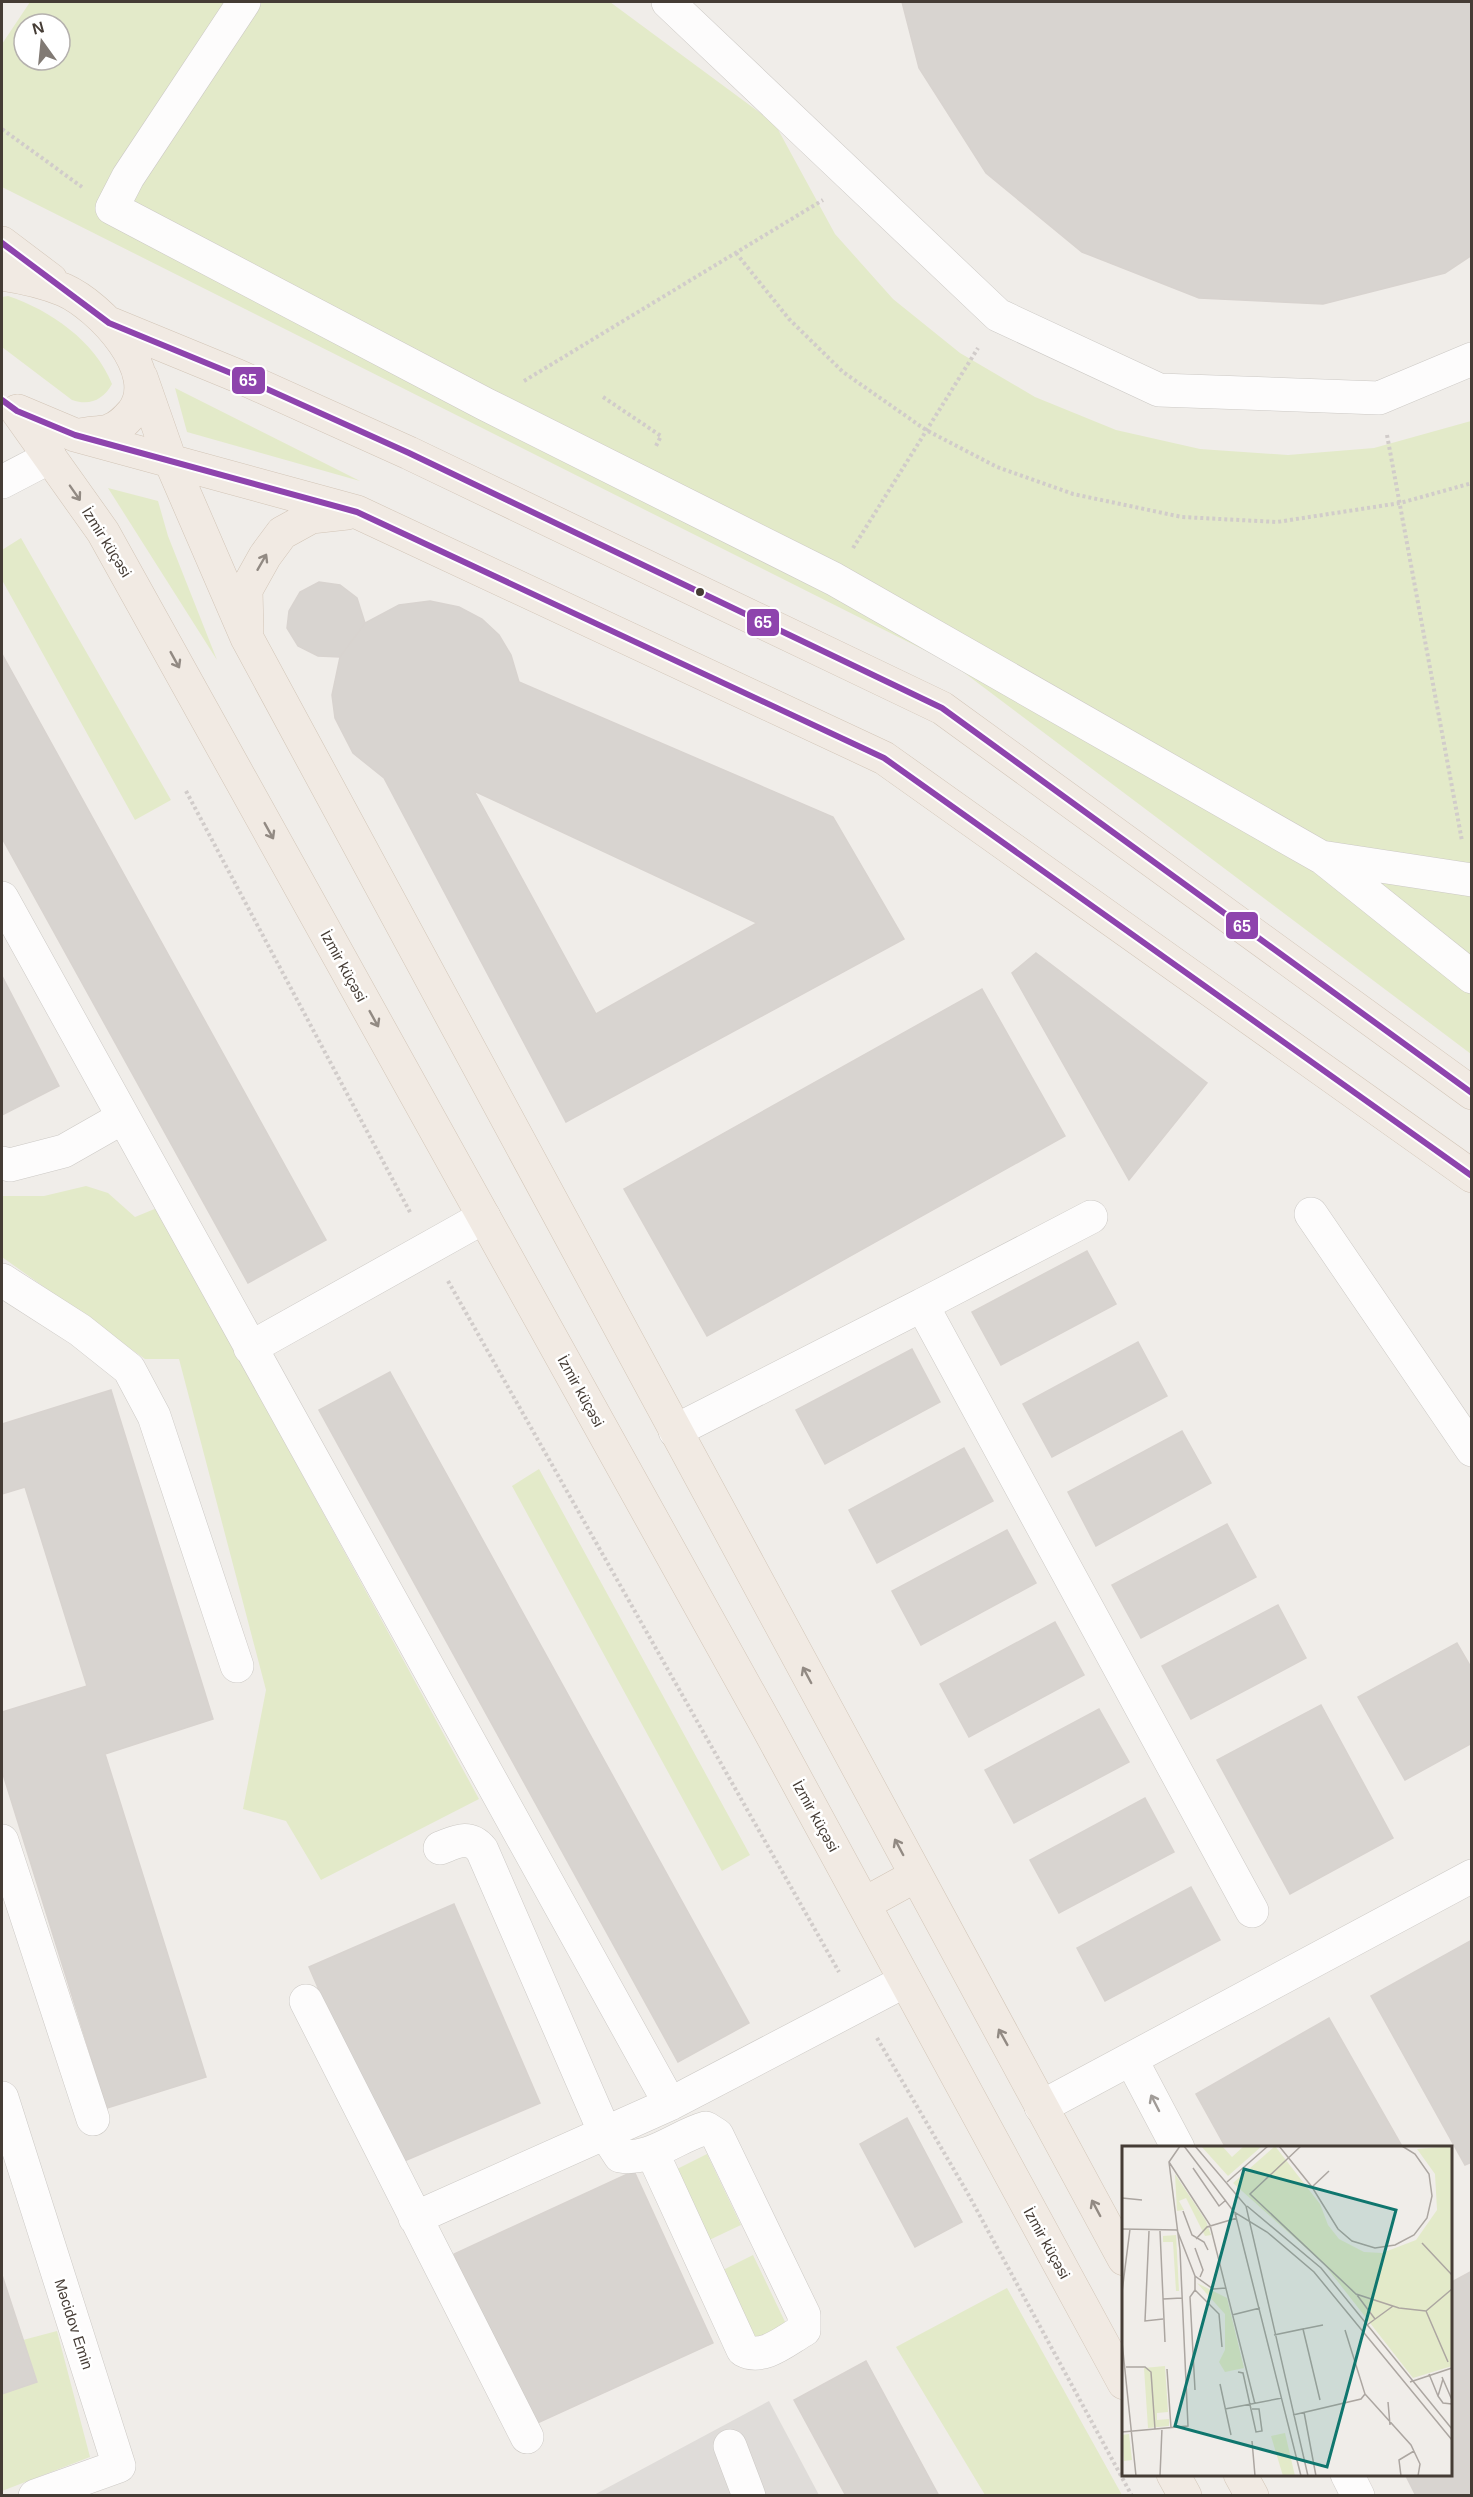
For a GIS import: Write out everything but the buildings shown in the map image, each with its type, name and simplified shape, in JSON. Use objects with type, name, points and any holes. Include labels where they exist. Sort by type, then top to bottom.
[{"type":"main road","points":[[2,243],[109,323],[238,376],[409,453],[942,708],[1472,1094]]},
{"type":"main road","points":[[2,274],[65,290]]},
{"type":"main road","points":[[109,323],[128,351],[141,377],[170,460],[247,638],[1122,2255]]},
{"type":"main road","points":[[75,435],[110,431],[126,422],[141,394],[141,377]]},
{"type":"main road","points":[[9,405],[75,435],[357,512],[884,758],[1472,1176]]},
{"type":"main road","name":"İzmir küçəsi","points":[[9,405],[104,532],[864,1904],[1122,2379]]},
{"type":"main road","points":[[247,638],[246,590],[265,556],[282,533],[311,517],[357,512]]},
{"type":"main road","points":[[864,1904],[915,1876]]},
{"type":"main road","points":[[1174,2476],[1185,2496]]},
{"type":"main road","points":[[1241,2476],[1252,2496]]},
{"type":"street","points":[[244,2],[128,177],[112,208],[485,404],[834,579],[1321,857],[1472,977]]},
{"type":"street","points":[[668,2],[998,315],[1159,390],[1380,398],[1472,359]]},
{"type":"street","points":[[2,482],[50,457]]},
{"type":"street","points":[[1321,857],[1471,880]]},
{"type":"street","points":[[2,898],[670,2103]]},
{"type":"street","points":[[2,1163],[10,1165],[64,1150],[122,1118]]},
{"type":"street","points":[[1311,1214],[1472,1450]]},
{"type":"street","points":[[250,1348],[484,1217]]},
{"type":"street","points":[[675,1431],[1091,1217]]},
{"type":"street","points":[[2,1280],[80,1330],[129,1369],[153,1416],[237,1666]]},
{"type":"street","points":[[922,1305],[1252,1911]]},
{"type":"street","points":[[440,1848],[468,1839],[476,1842],[482,1850],[605,2133],[620,2156],[630,2158],[652,2152],[706,2128],[717,2135],[804,2315],[804,2330],[760,2354],[751,2354],[743,2350],[652,2152]]},
{"type":"street","points":[[2,1841],[93,2119]]},
{"type":"street","points":[[1041,2107],[1472,1876]]},
{"type":"street","points":[[415,2218],[670,2103],[905,1981]]},
{"type":"street","points":[[306,2001],[527,2438]]},
{"type":"street","points":[[1131,2059],[1177,2146]]},
{"type":"street","name":"Məcidov Emin","points":[[2,2098],[119,2466],[36,2496]]},
{"type":"street","points":[[730,2446],[749,2496]]},
{"type":"street","points":[[1348,2476],[1358,2496]]},
{"type":"path","points":[[2,129],[112,208]]},
{"type":"path","points":[[485,404],[856,180]]},
{"type":"path","points":[[736,253],[789,319],[843,372],[926,430],[997,467],[1073,494],[1182,517],[1277,522],[1400,503],[1472,483]]},
{"type":"path","points":[[834,579],[998,315]]},
{"type":"path","points":[[603,397],[661,436]]},
{"type":"path","points":[[1380,398],[1471,880]]},
{"type":"path","points":[[186,791],[429,1247],[858,2006],[967,2192],[1132,2496]]},
{"type":"green space","points":[[30,2],[610,2],[775,124],[835,234],[893,299],[960,353],[1035,397],[1116,430],[1200,449],[1288,455],[1374,448],[1471,421],[1471,1054],[954,665],[2,187],[2,44],[12,29],[12,72],[72,72],[72,12],[23,12]]},
{"type":"green space","points":[[8,296],[55,319],[83,341],[104,368],[112,384],[100,398],[90,402],[72,400],[2,347],[2,297]]},
{"type":"green space","points":[[175,388],[360,481],[187,432]]},
{"type":"green space","points":[[108,488],[158,501],[168,536],[217,660]]},
{"type":"green space","points":[[21,538],[171,800],[135,820],[2,580],[2,550]]},
{"type":"green space","points":[[86,1186],[108,1193],[135,1217],[157,1208],[479,1799],[321,1880],[286,1821],[243,1809],[266,1690],[179,1359],[145,1359],[2,1257],[2,1196],[44,1196]]},
{"type":"green space","points":[[539,1469],[750,1855],[722,1871],[512,1486]]},
{"type":"green space","points":[[707,2154],[741,2225],[705,2242],[671,2172]]},
{"type":"green space","points":[[753,2255],[787,2326],[752,2343],[717,2273]]},
{"type":"green space","points":[[1007,2288],[1122,2495],[985,2495],[896,2347]]},
{"type":"green space","points":[[57,2331],[90,2457],[2,2491],[2,2394],[37,2382],[23,2340]]},
{"type":"shaded area","points":[[769,2401],[819,2495],[592,2496]]},
{"type":"transit line","name":"65","points":[[2,243],[109,323],[238,376],[409,453],[942,708],[1472,1093]]},
{"type":"transit line","name":"65","points":[[2,400],[17,411],[75,435],[357,512],[884,758],[1472,1176]]}]
